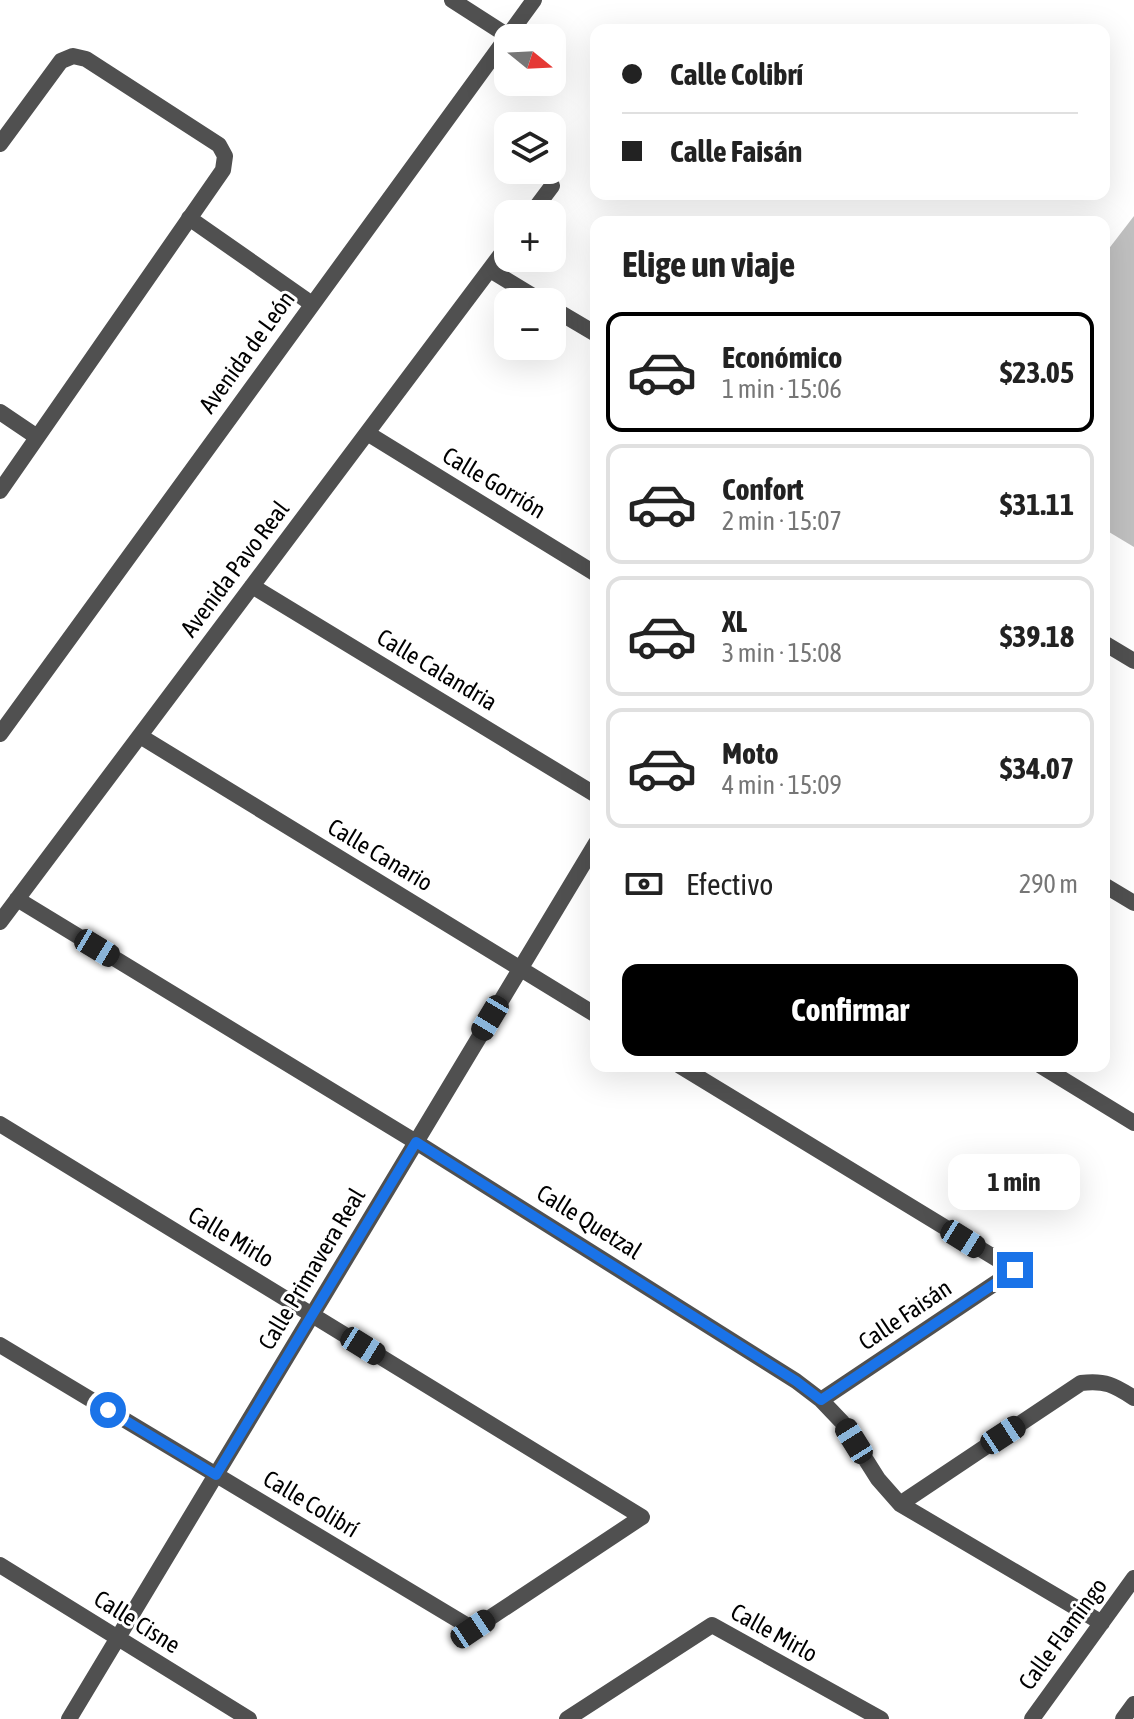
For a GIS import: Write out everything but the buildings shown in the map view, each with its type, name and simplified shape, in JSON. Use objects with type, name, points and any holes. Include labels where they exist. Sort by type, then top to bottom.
[{"type":"street","points":[[452,0],[494,27]]},
{"type":"street","name":"Avenida de León","points":[[517,24],[534,0]]},
{"type":"street","name":"Avenida de León","points":[[0,734],[494,55]]},
{"type":"street","points":[[0,144],[61,61],[73,56],[86,59],[219,145],[225,156],[223,170],[0,491]]},
{"type":"street","points":[[542,200],[552,186]]},
{"type":"street","points":[[189,218],[312,304]]},
{"type":"street","name":"Avenida Pavo Real","points":[[0,922],[494,264]]},
{"type":"street","points":[[490,270],[520,288]]},
{"type":"street","points":[[566,316],[590,330]]},
{"type":"street","points":[[0,412],[37,437]]},
{"type":"street","name":"Calle Gorrión","points":[[367,433],[590,570]]},
{"type":"street","name":"Calle Calandria","points":[[252,586],[590,791]]},
{"type":"street","points":[[1110,647],[1134,661]]},
{"type":"street","name":"Calle Canario","points":[[140,736],[590,1011]]},
{"type":"street","name":"Calle Primavera Real","points":[[69,1719],[590,853]]},
{"type":"street","points":[[1110,889],[1134,903]]},
{"type":"street","name":"Calle Quetzal","points":[[17,899],[416,1142],[796,1381],[821,1400],[842,1422],[878,1479],[900,1504],[1102,1623]]},
{"type":"street","name":"Calle Faisán","points":[[690,1072],[1015,1270],[821,1400]]},
{"type":"street","points":[[1051,1072],[1134,1123]]},
{"type":"street","name":"Calle Mirlo","points":[[0,1124],[642,1517],[473,1629]]},
{"type":"street","name":"Calle Colibrí","points":[[0,1345],[473,1629]]},
{"type":"street","points":[[900,1504],[1081,1383],[1097,1381],[1114,1385],[1134,1398]]},
{"type":"street","name":"Calle Cisne","points":[[0,1565],[249,1719]]},
{"type":"street","name":"Calle Flamingo","points":[[1032,1719],[1134,1578]]},
{"type":"street","name":"Calle Mirlo","points":[[567,1719],[712,1625],[881,1719]]},
{"type":"street","points":[[1123,1719],[1134,1704]]},
{"type":"route","points":[[108,1410],[216,1475],[416,1142],[796,1381],[821,1400],[1015,1270]]}]
